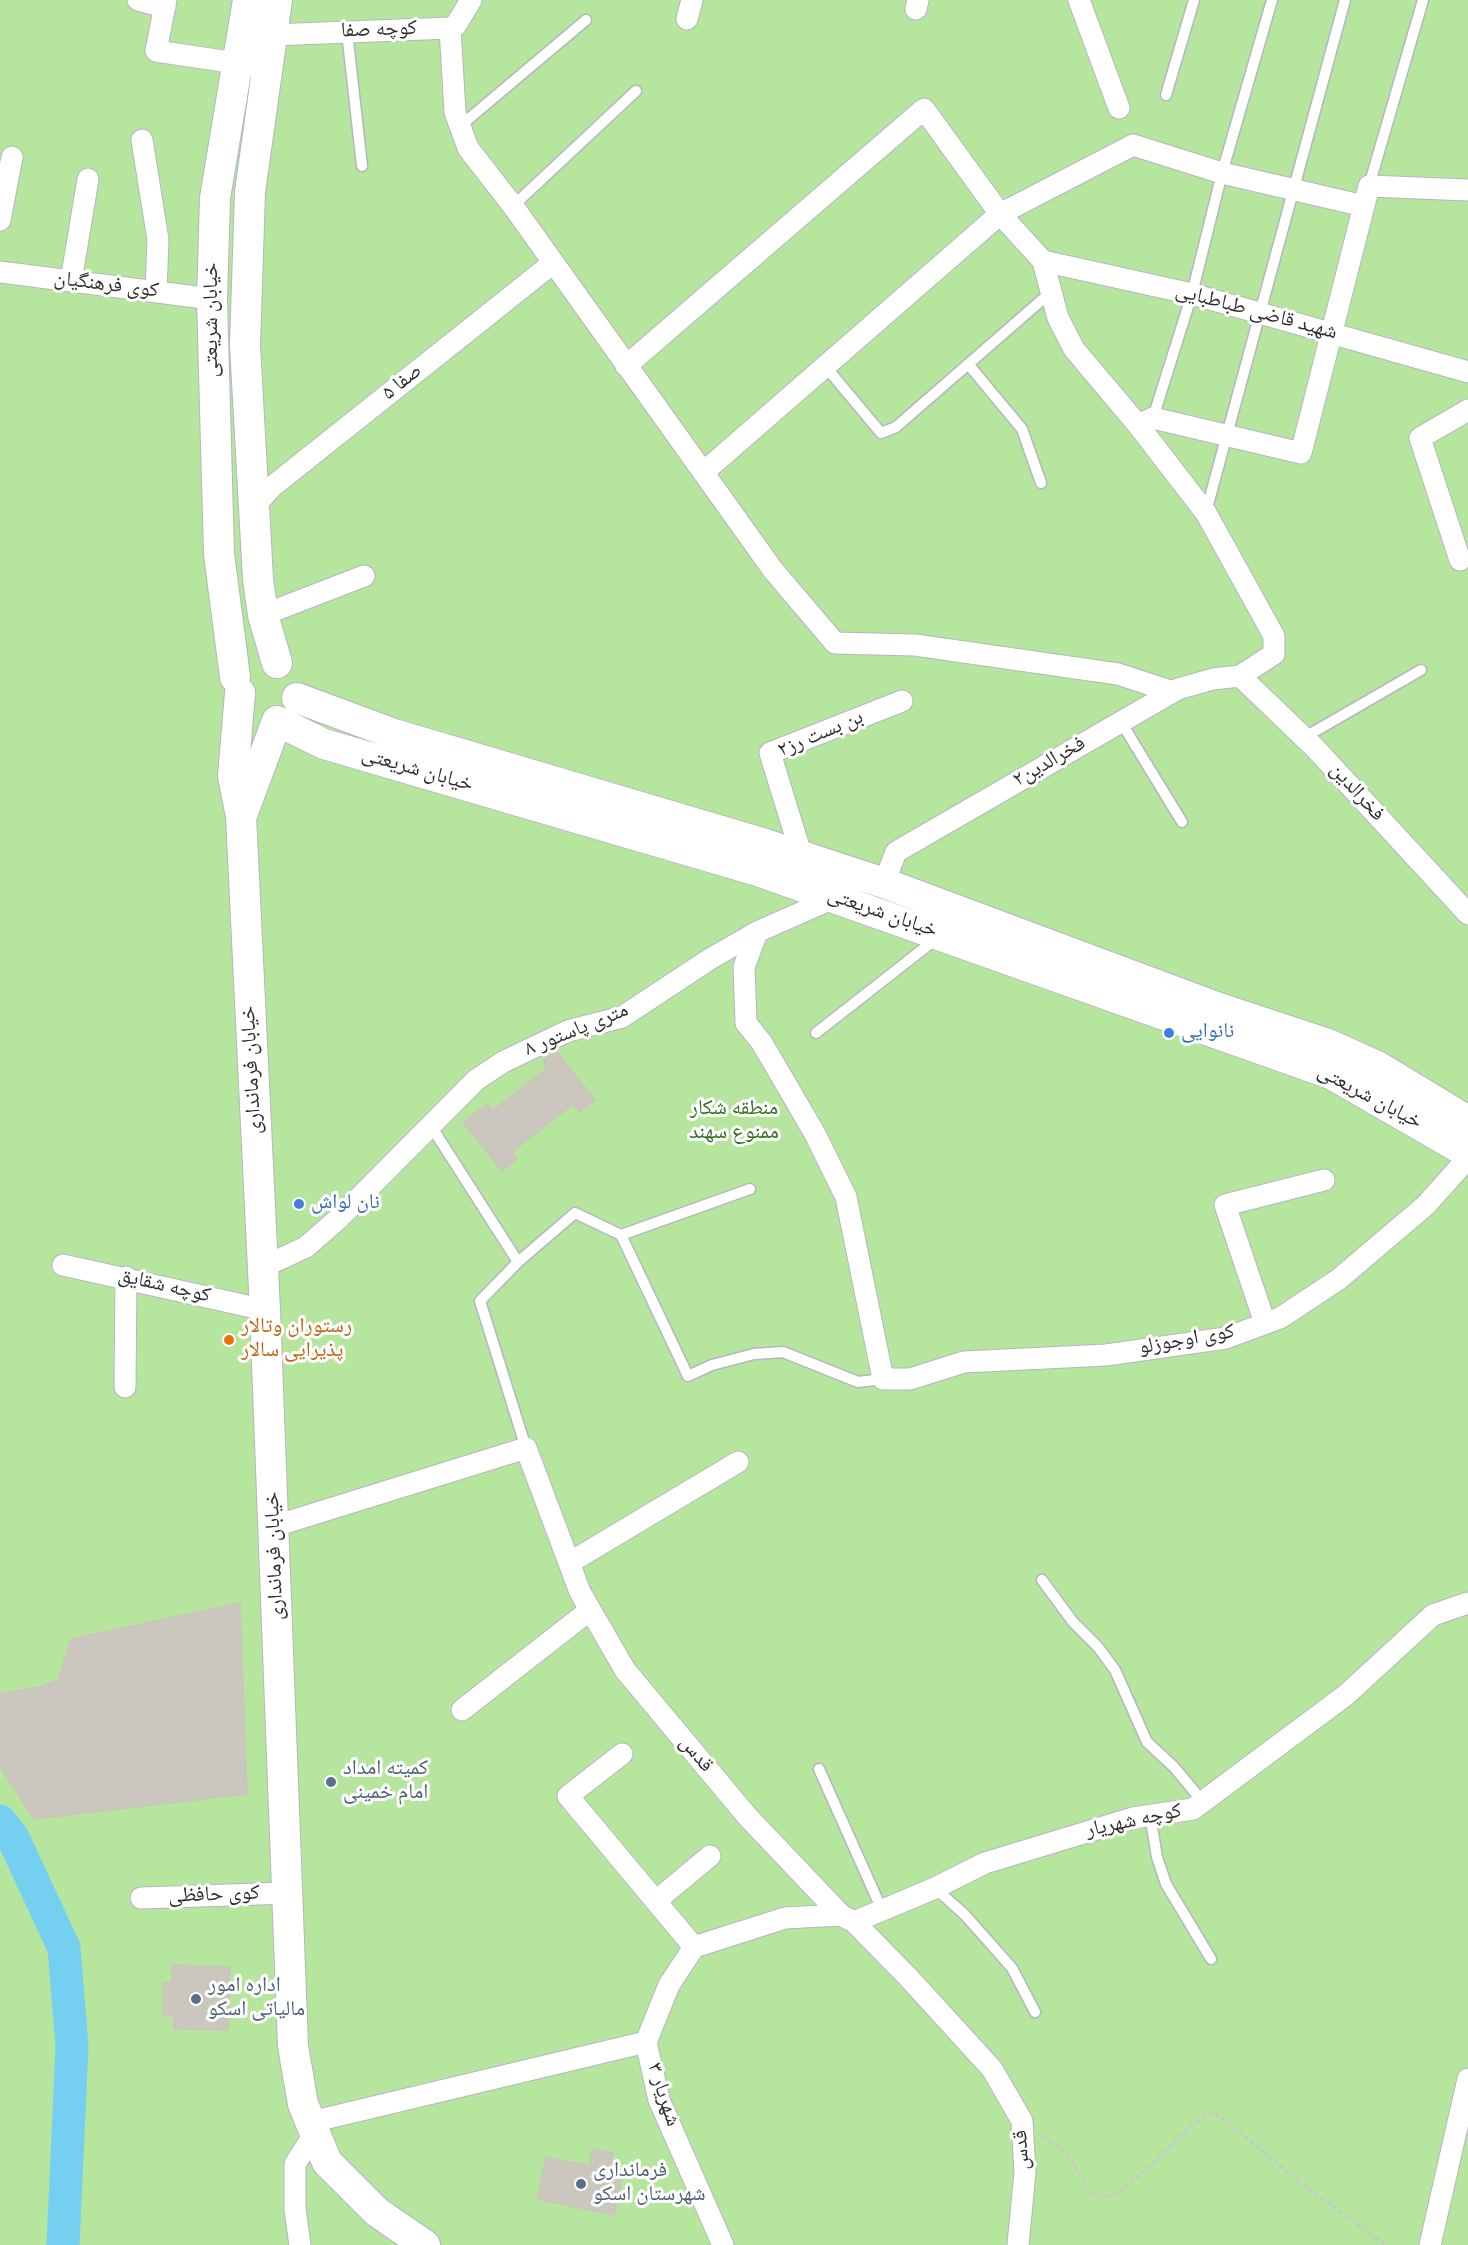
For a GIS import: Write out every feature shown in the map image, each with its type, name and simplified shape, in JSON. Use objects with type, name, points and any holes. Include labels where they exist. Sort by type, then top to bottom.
[{"type":"main road","name":"خیابان شریعتی","points":[[238,685],[219,554],[212,299],[215,198],[248,0]]},
{"type":"main road","name":"خیابان شریعتی","points":[[277,0],[250,192],[245,345],[263,615],[277,663]]},
{"type":"main road","points":[[212,346],[245,345]]},
{"type":"main road","points":[[253,656],[269,658],[277,663],[294,687],[297,698],[295,713],[277,721],[258,714],[238,685],[238,666],[244,659],[253,656]]},
{"type":"main road","name":"خیابان فرمانداری","points":[[238,685],[233,777],[242,816],[275,1526],[293,2046],[303,2104],[327,2162],[377,2212],[424,2245]]},
{"type":"main road","name":"خیابان شریعتی","points":[[297,698],[390,748],[941,935],[1219,1008],[1328,1044],[1379,1066],[1468,1122]]},
{"type":"main road","name":"خیابان شریعتی","points":[[277,721],[324,744],[390,748],[802,857],[884,883],[1331,1074],[1468,1153]]},
{"type":"main road","name":"خیابان فرمانداری","points":[[242,816],[277,721]]},
{"type":"street","points":[[138,0],[165,3],[156,51],[267,66]]},
{"type":"street","points":[[471,0],[456,25],[450,28],[455,112],[468,148],[513,206],[626,366],[705,471],[773,570],[835,643],[915,645],[1118,674],[1173,692]]},
{"type":"street","points":[[1079,0],[1119,108]]},
{"type":"street","name":"کوچه صفا","points":[[272,35],[450,28]]},
{"type":"street","points":[[626,366],[924,109],[1000,214],[1043,261],[1058,318],[1074,350],[1146,422],[1206,513],[1274,636],[1274,654],[1240,676]]},
{"type":"street","points":[[142,140],[158,240],[156,292]]},
{"type":"street","points":[[705,471],[1000,214],[1133,145],[1222,173],[1292,189],[1366,196],[1468,190]]},
{"type":"street","points":[[0,220],[12,157]]},
{"type":"street","points":[[71,281],[88,179]]},
{"type":"street","points":[[1146,422],[1228,435],[1301,453],[1366,196]]},
{"type":"street","name":"شهید قاضی طباطبایی","points":[[1043,261],[1192,294],[1468,372]]},
{"type":"street","name":"صفا ۵","points":[[255,506],[273,486],[553,263]]},
{"type":"street","name":"کوی فرهنگیان","points":[[0,273],[212,299]]},
{"type":"street","points":[[1460,560],[1420,438],[1468,410]]},
{"type":"street","points":[[263,615],[364,576]]},
{"type":"street","name":"فخرالدین۲","points":[[884,883],[897,852],[1173,692],[1214,679],[1240,676]]},
{"type":"street","name":"فخرالدین","points":[[1240,676],[1305,737],[1468,914]]},
{"type":"street","name":"بن بست رز۲","points":[[802,857],[770,753],[902,701]]},
{"type":"street","name":"۸ متری پاستور","points":[[263,1267],[306,1247],[338,1220],[476,1080],[503,1062],[568,1031],[622,1017],[710,959],[757,932],[834,898]]},
{"type":"street","points":[[757,932],[744,967],[746,1023],[762,1043],[815,1134],[846,1197],[883,1379]]},
{"type":"street","name":"کوی اوجوزلو","points":[[883,1379],[910,1379],[964,1362],[1106,1355],[1226,1338],[1280,1318],[1340,1279],[1426,1205],[1468,1158]]},
{"type":"street","points":[[1265,1323],[1225,1205],[1324,1180]]},
{"type":"street","name":"کوچه شقایق","points":[[63,1265],[126,1277],[265,1310]]},
{"type":"street","points":[[125,1387],[126,1277]]},
{"type":"street","points":[[275,1526],[526,1448]]},
{"type":"street","name":"قدس","points":[[526,1448],[569,1563],[590,1610],[625,1670],[747,1816],[992,2069],[1022,2121],[1025,2172],[1018,2245]]},
{"type":"street","points":[[569,1563],[738,1462]]},
{"type":"street","name":"کوچه شهریار","points":[[847,1918],[882,1910],[935,1888],[985,1863],[1088,1830],[1150,1815],[1193,1809],[1346,1695],[1434,1615],[1468,1603]]},
{"type":"street","points":[[462,1710],[590,1610]]},
{"type":"street","points":[[622,1754],[568,1796],[694,1947],[786,1918],[847,1918]]},
{"type":"street","points":[[656,1901],[710,1856]]},
{"type":"street","name":"کوی حافظی","points":[[141,1898],[288,1893]]},
{"type":"street","name":"شهریار ۳","points":[[694,1947],[669,1985],[646,2042],[659,2100],[723,2245]]},
{"type":"street","points":[[300,2245],[295,2164],[313,2127],[646,2042]]},
{"type":"street","points":[[1431,2245],[1468,2079]]},
{"type":"lane","points":[[1166,95],[1194,0]]},
{"type":"lane","points":[[1146,422],[1192,294],[1222,173],[1272,0]]},
{"type":"lane","points":[[1206,513],[1345,0]]},
{"type":"lane","points":[[1366,196],[1423,0]]},
{"type":"lane","points":[[459,127],[586,20]]},
{"type":"lane","points":[[347,32],[362,165]]},
{"type":"lane","points":[[513,206],[636,91]]},
{"type":"lane","points":[[825,366],[881,434],[896,427],[1051,292]]},
{"type":"lane","points":[[968,364],[1022,429],[1041,483]]},
{"type":"lane","points":[[1305,737],[1421,669]]},
{"type":"lane","points":[[1121,722],[1182,822]]},
{"type":"lane","points":[[816,1033],[941,935]]},
{"type":"lane","points":[[431,1126],[518,1262]]},
{"type":"lane","points":[[621,1235],[750,1190]]},
{"type":"lane","points":[[526,1448],[480,1301],[518,1262],[575,1213],[621,1235],[688,1376],[712,1365],[754,1354],[783,1352],[858,1382],[883,1379]]},
{"type":"lane","points":[[1042,1580],[1072,1622],[1098,1647],[1115,1670],[1147,1742],[1174,1767],[1203,1802]]},
{"type":"lane","points":[[819,1768],[882,1910]]},
{"type":"lane","points":[[1150,1815],[1157,1857],[1166,1884],[1180,1912],[1211,1959]]},
{"type":"lane","points":[[935,1888],[965,1915],[1012,1968],[1035,2012]]},
{"type":"path","points":[[1022,2121],[1053,2142],[1071,2160],[1091,2192],[1100,2198],[1117,2193],[1146,2170],[1193,2124],[1210,2112],[1225,2121],[1302,2184],[1386,2245]]},
{"type":"green space","name":"منطقه شکار ممنوع سهند","points":[[0,0],[1468,0],[1468,2245],[0,2245]]},
{"type":"building","points":[[556,1051],[595,1100],[580,1112],[573,1104],[512,1152],[517,1159],[502,1171],[463,1122],[487,1104],[492,1111],[546,1069],[543,1060]]},
{"type":"building","points":[[240,1603],[247,1794],[34,1819],[0,1766],[0,1694],[39,1687],[58,1680],[71,1639]]},
{"type":"building","name":"اداره امور مالیاتی اسکو","points":[[172,1965],[230,1967],[228,2030],[174,2029],[174,2016],[163,2016],[163,1982],[172,1983]]},
{"type":"building","name":"فرمانداری شهرستان اسکو","points":[[593,2149],[613,2153],[610,2166],[624,2169],[614,2215],[537,2199],[546,2157],[589,2166]]},
{"type":"waterway","points":[[0,1821],[13,1838],[64,1948],[72,2046],[63,2245]]},
{"type":"place","name":"نانوایی","points":[[1169,1033]]},
{"type":"place","name":"نان لواش","points":[[299,1204]]},
{"type":"place","name":"رستوران وتالار پذیرایی سالار","points":[[229,1340]]},
{"type":"place","name":"کمیته امداد امام خمینی","points":[[331,1782]]},
{"type":"place","name":"اداره امور مالیاتی اسکو","points":[[196,1999]]},
{"type":"place","name":"فرمانداری شهرستان اسکو","points":[[581,2184]]}]
